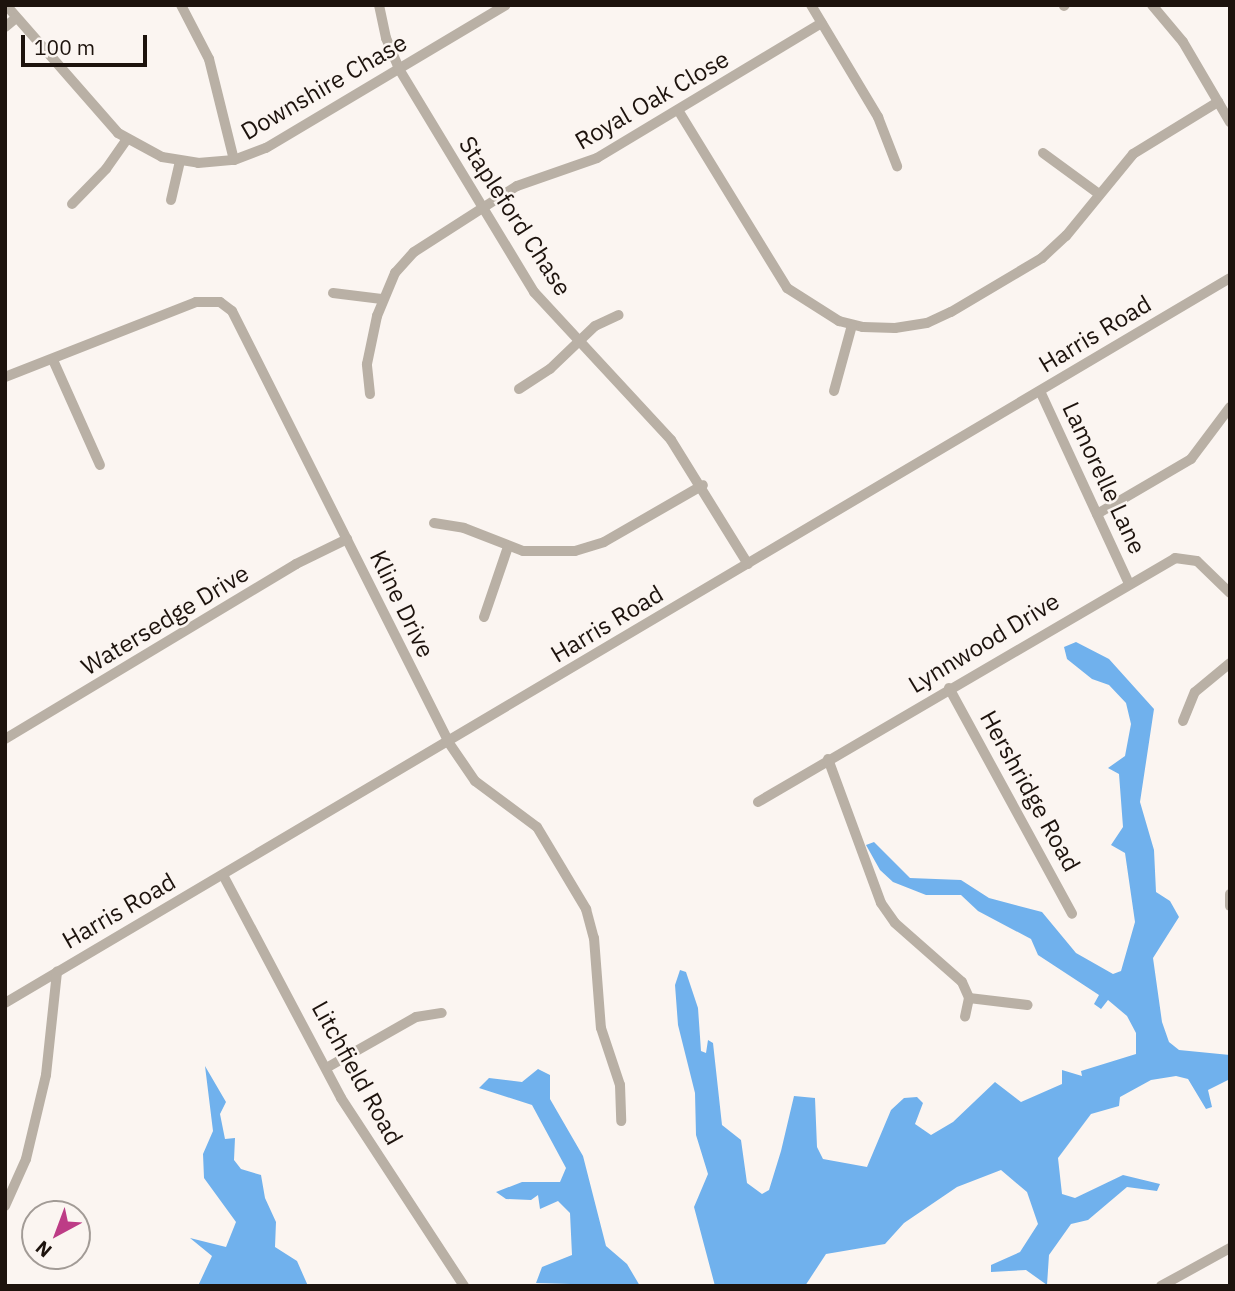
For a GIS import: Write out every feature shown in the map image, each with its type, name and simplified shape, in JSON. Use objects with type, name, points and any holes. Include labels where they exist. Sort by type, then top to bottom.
[{"type":"street","name":"Downshire Chase","points":[[6,5],[91,107],[126,140],[180,161],[234,160],[265,148],[506,5]]},
{"type":"street","points":[[181,5],[209,59],[234,160]]},
{"type":"street","name":"Stapleford Chase","points":[[379,5],[386,38],[399,69],[534,292],[671,440],[703,485],[748,564]]},
{"type":"street","points":[[811,5],[878,117],[897,166]]},
{"type":"street","points":[[1152,5],[1183,42],[1230,122]]},
{"type":"street","points":[[5,27],[16,18]]},
{"type":"street","name":"Royal Oak Close","points":[[370,394],[367,364],[382,299],[395,273],[414,252],[482,208],[532,180],[597,158],[822,23]]},
{"type":"street","points":[[678,110],[778,278],[811,306],[852,325],[904,327],[951,312],[1055,247],[1133,154],[1218,102]]},
{"type":"street","points":[[72,204],[106,169],[126,140]]},
{"type":"street","points":[[1043,153],[1099,194]]},
{"type":"street","points":[[171,200],[180,161]]},
{"type":"street","name":"Harris Road","points":[[5,1003],[449,743],[1230,278]]},
{"type":"street","points":[[333,293],[382,299]]},
{"type":"street","name":"Kline Drive","points":[[5,377],[196,302],[213,300],[226,306],[449,743],[475,781],[537,827],[586,909],[594,937],[601,1028],[620,1084],[621,1121]]},
{"type":"street","points":[[519,389],[550,369],[578,341],[619,315]]},
{"type":"street","points":[[834,391],[852,325]]},
{"type":"street","points":[[53,360],[100,465]]},
{"type":"street","name":"Lamorelle Lane","points":[[1040,391],[1129,584]]},
{"type":"street","points":[[1097,514],[1191,459],[1230,407]]},
{"type":"street","points":[[435,523],[464,528],[508,547],[540,553],[592,547],[703,485]]},
{"type":"street","name":"Watersedge Drive","points":[[5,740],[296,564],[347,539]]},
{"type":"street","points":[[484,617],[508,547]]},
{"type":"street","name":"Lynnwood Drive","points":[[758,802],[1175,558],[1188,557],[1230,593]]},
{"type":"street","points":[[1183,721],[1203,682],[1230,663]]},
{"type":"street","name":"Hershridge Road","points":[[950,688],[1072,914]]},
{"type":"street","points":[[828,759],[887,914],[962,982],[969,998],[965,1017]]},
{"type":"street","name":"Litchfield Road","points":[[223,875],[328,1067],[341,1098],[464,1286]]},
{"type":"street","points":[[1230,894],[1230,905]]},
{"type":"street","points":[[5,1206],[26,1159],[46,1075],[57,972]]},
{"type":"street","points":[[969,998],[1028,1005]]},
{"type":"street","points":[[328,1067],[416,1017],[442,1013]]},
{"type":"street","points":[[1161,1286],[1230,1248]]},
{"type":"water","points":[[1076,642],[1109,659],[1154,709],[1140,802],[1154,850],[1156,892],[1170,901],[1179,917],[1153,958],[1162,1022],[1169,1042],[1179,1050],[1230,1055],[1230,1079],[1208,1090],[1212,1107],[1206,1109],[1188,1079],[1176,1076],[1151,1080],[1120,1097],[1119,1106],[1091,1114],[1058,1158],[1062,1194],[1075,1198],[1123,1175],[1160,1184],[1157,1191],[1127,1187],[1088,1220],[1071,1224],[1049,1255],[1047,1285],[1026,1270],[991,1272],[991,1265],[1020,1252],[1038,1224],[1027,1192],[1001,1170],[957,1187],[904,1223],[885,1244],[826,1254],[805,1286],[715,1286],[694,1207],[708,1174],[696,1135],[695,1093],[678,1025],[675,985],[680,970],[686,972],[698,1008],[701,1051],[706,1053],[708,1040],[713,1043],[722,1125],[741,1140],[747,1183],[762,1194],[769,1190],[794,1096],[815,1098],[817,1147],[823,1159],[867,1167],[891,1110],[904,1098],[917,1097],[923,1103],[915,1124],[931,1135],[953,1122],[995,1082],[1021,1102],[1062,1084],[1062,1070],[1082,1076],[1081,1071],[1136,1054],[1136,1033],[1127,1016],[1108,1000],[1101,1009],[1094,1004],[1099,995],[1038,955],[1031,939],[978,911],[961,895],[926,895],[893,882],[880,870],[866,845],[874,842],[910,878],[961,880],[989,898],[1042,912],[1076,953],[1113,974],[1121,971],[1135,922],[1125,853],[1111,845],[1123,827],[1119,774],[1108,768],[1125,756],[1131,724],[1126,703],[1109,685],[1092,679],[1067,659],[1064,647]]},
{"type":"water","points":[[205,1066],[226,1102],[220,1114],[225,1139],[235,1138],[234,1160],[241,1169],[261,1175],[265,1198],[276,1222],[275,1247],[297,1261],[308,1286],[198,1286],[212,1256],[190,1238],[226,1247],[236,1222],[204,1178],[203,1154],[213,1131]]},
{"type":"water","points":[[538,1069],[550,1075],[550,1099],[583,1156],[606,1246],[627,1264],[640,1286],[536,1283],[542,1267],[572,1255],[570,1213],[558,1201],[540,1209],[538,1195],[531,1200],[506,1199],[496,1192],[522,1182],[560,1182],[566,1168],[532,1105],[479,1088],[489,1078],[522,1082]]}]
